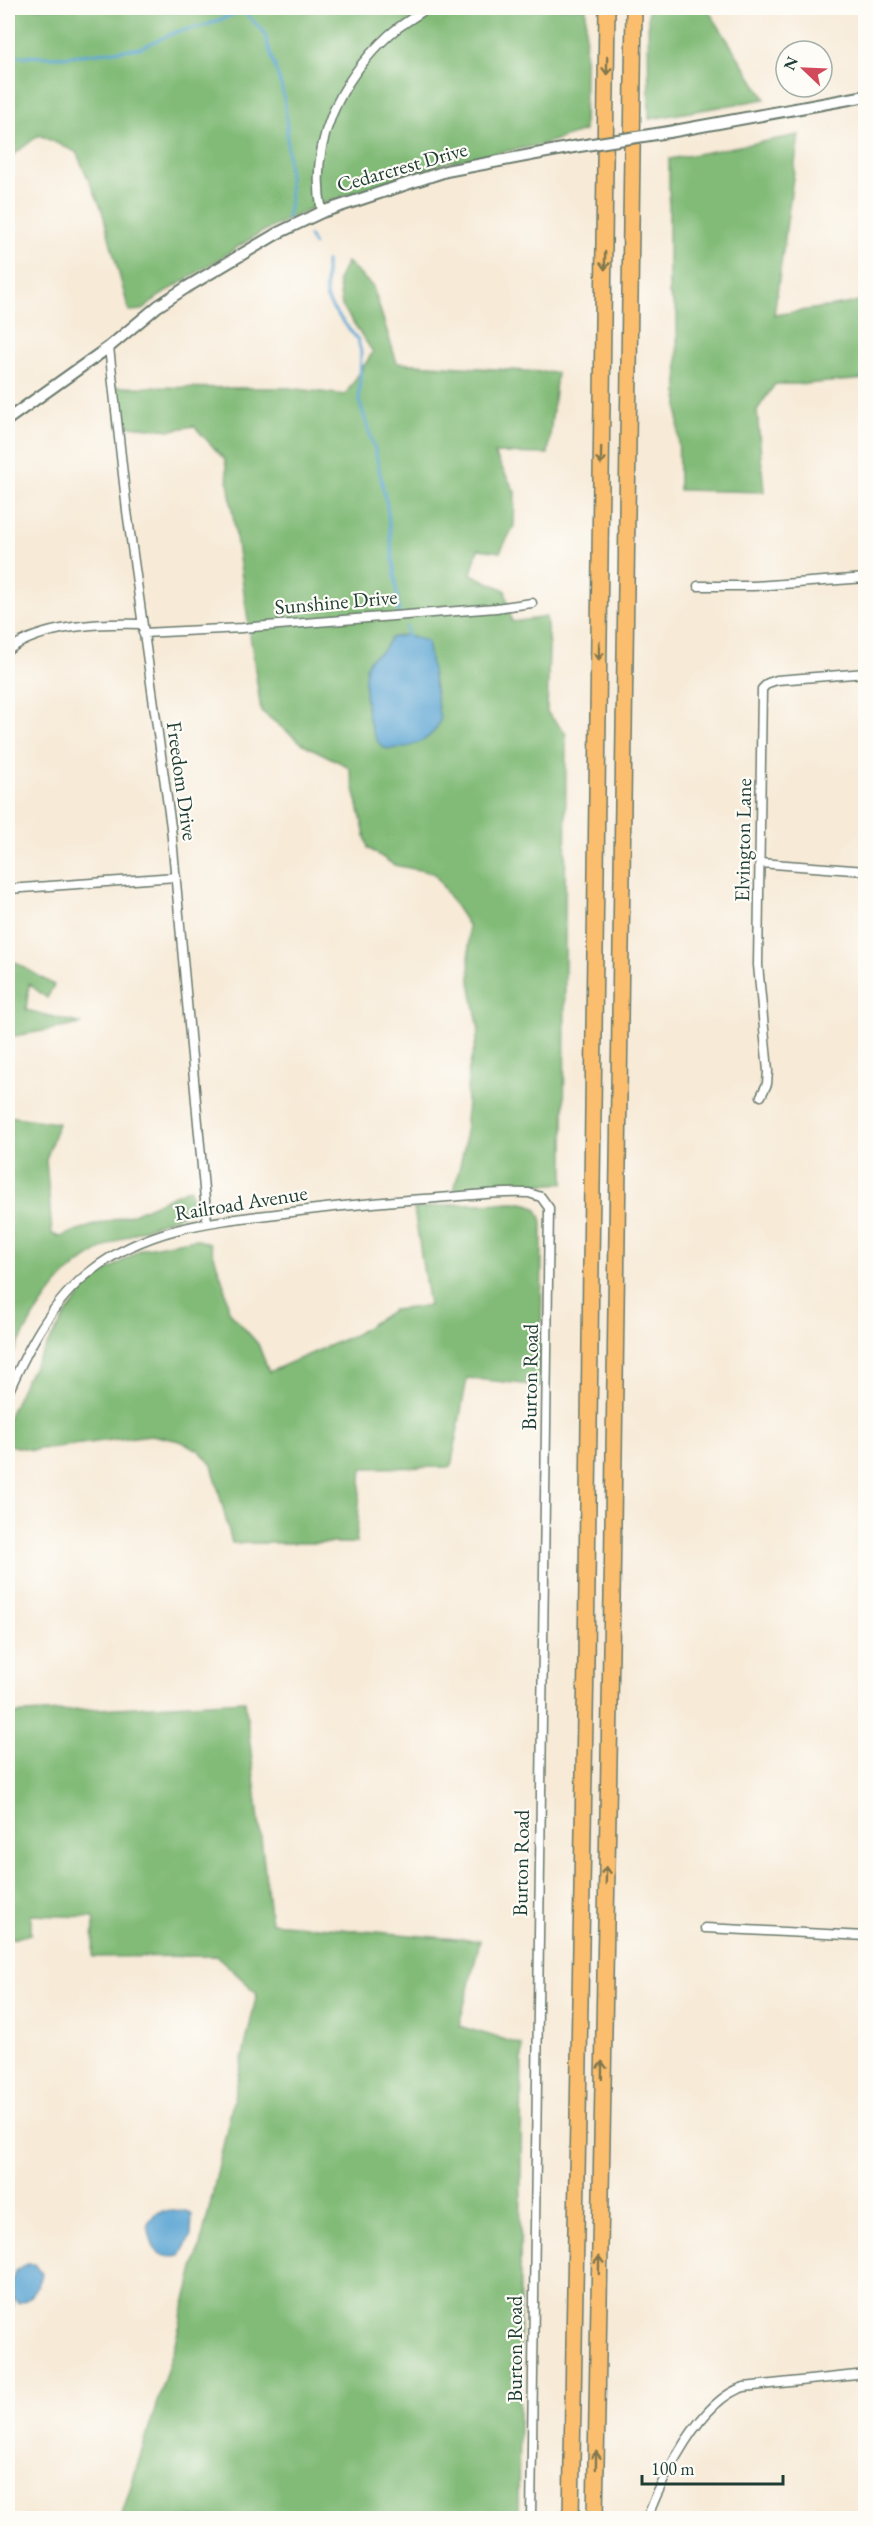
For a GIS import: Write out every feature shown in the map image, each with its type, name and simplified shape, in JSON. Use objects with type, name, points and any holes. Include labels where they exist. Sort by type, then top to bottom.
[{"type":"highway","points":[[571,2518],[586,1659],[608,8]]},
{"type":"highway","points":[[595,2518],[612,1597],[634,8]]},
{"type":"street","points":[[321,212],[317,191],[320,156],[339,98],[352,75],[387,37],[427,8]]},
{"type":"street","name":"Cedarcrest Drive","points":[[8,419],[109,347],[158,306],[209,272],[321,212],[446,171],[866,96]]},
{"type":"street","name":"Freedom Drive","points":[[109,347],[142,628],[168,804],[207,1222]]},
{"type":"street","points":[[698,586],[754,586],[866,578]]},
{"type":"street","name":"Sunshine Drive","points":[[8,650],[23,640],[84,627],[242,628],[496,608],[532,603]]},
{"type":"street","name":"Elvington Lane","points":[[761,1096],[767,1084],[768,1071],[758,965],[762,689],[768,683],[777,680],[866,673]]},
{"type":"street","points":[[760,863],[866,871]]},
{"type":"street","points":[[8,889],[176,877]]},
{"type":"street","name":"Railroad Avenue","points":[[8,1393],[34,1339],[51,1313],[82,1279],[107,1260],[141,1243],[207,1222],[380,1201],[521,1192],[541,1197],[549,1208]]},
{"type":"street","name":"Burton Road","points":[[531,2518],[549,1208]]},
{"type":"street","points":[[705,1928],[866,1936]]},
{"type":"street","points":[[8,2297],[8,2306]]},
{"type":"street","points":[[647,2518],[683,2446],[697,2424],[708,2410],[728,2393],[744,2387],[866,2374]]},
{"type":"green space","points":[[8,8],[586,8],[584,131],[540,145],[445,163],[318,205],[260,233],[158,297],[143,310],[129,311],[101,207],[76,152],[39,135],[8,159]]},
{"type":"green space","points":[[648,8],[707,8],[765,99],[649,119]]},
{"type":"green space","points":[[799,135],[774,315],[865,301],[865,379],[775,384],[757,410],[764,492],[679,490],[677,312],[669,293],[669,159]]},
{"type":"green space","points":[[347,262],[373,287],[397,363],[557,373],[548,454],[494,453],[515,492],[514,526],[500,552],[478,549],[471,574],[505,590],[512,622],[546,617],[549,648],[547,712],[566,734],[564,1183],[454,1191],[465,1144],[468,1072],[479,1030],[470,982],[468,925],[434,873],[394,865],[368,848],[349,767],[303,744],[261,711],[225,460],[194,426],[171,430],[118,425],[114,387],[289,388],[345,395],[373,352],[342,306],[338,280]]},
{"type":"green space","points":[[8,958],[54,985],[47,998],[29,984],[26,1010],[82,1024],[8,1037]]},
{"type":"green space","points":[[8,1116],[58,1123],[46,1160],[52,1234],[61,1237],[133,1214],[190,1188],[192,1205],[187,1213],[115,1242],[76,1266],[46,1299],[8,1364]]},
{"type":"green space","points":[[522,1203],[535,1208],[542,1222],[541,1386],[467,1378],[451,1467],[362,1468],[356,1543],[232,1543],[212,1465],[199,1450],[180,1441],[151,1435],[33,1450],[8,1445],[10,1413],[26,1379],[67,1313],[86,1289],[101,1275],[141,1249],[195,1239],[210,1244],[224,1285],[229,1311],[258,1344],[269,1372],[356,1334],[393,1310],[429,1306],[414,1209],[459,1204]]},
{"type":"green space","points":[[245,1701],[271,1923],[480,1941],[459,2026],[522,2045],[518,2518],[121,2518],[173,2351],[208,2214],[257,1993],[217,1956],[93,1957],[94,1917],[31,1915],[31,1934],[8,1940],[8,1714]]},
{"type":"water","points":[[405,635],[427,641],[440,719],[437,727],[426,739],[401,748],[384,748],[378,742],[369,720],[365,694],[366,670],[368,662],[383,650],[390,638]]},
{"type":"water","points":[[163,2211],[186,2211],[192,2215],[191,2235],[180,2256],[164,2256],[152,2244],[148,2223],[155,2214]]},
{"type":"water","points":[[27,2264],[35,2264],[42,2274],[34,2293],[28,2299],[18,2303],[12,2297],[12,2281],[18,2269]]},
{"type":"waterway","points":[[245,13],[250,8]]},
{"type":"waterway","points":[[8,56],[64,57],[140,48],[176,32],[207,25],[239,12],[245,13],[264,32],[282,89],[286,111],[290,201],[287,218]]},
{"type":"waterway","points":[[309,236],[314,245]]},
{"type":"waterway","points":[[326,261],[326,297],[358,340],[361,352],[359,400],[375,450],[387,506],[399,613]]},
{"type":"waterway","points":[[406,627],[408,639]]}]
